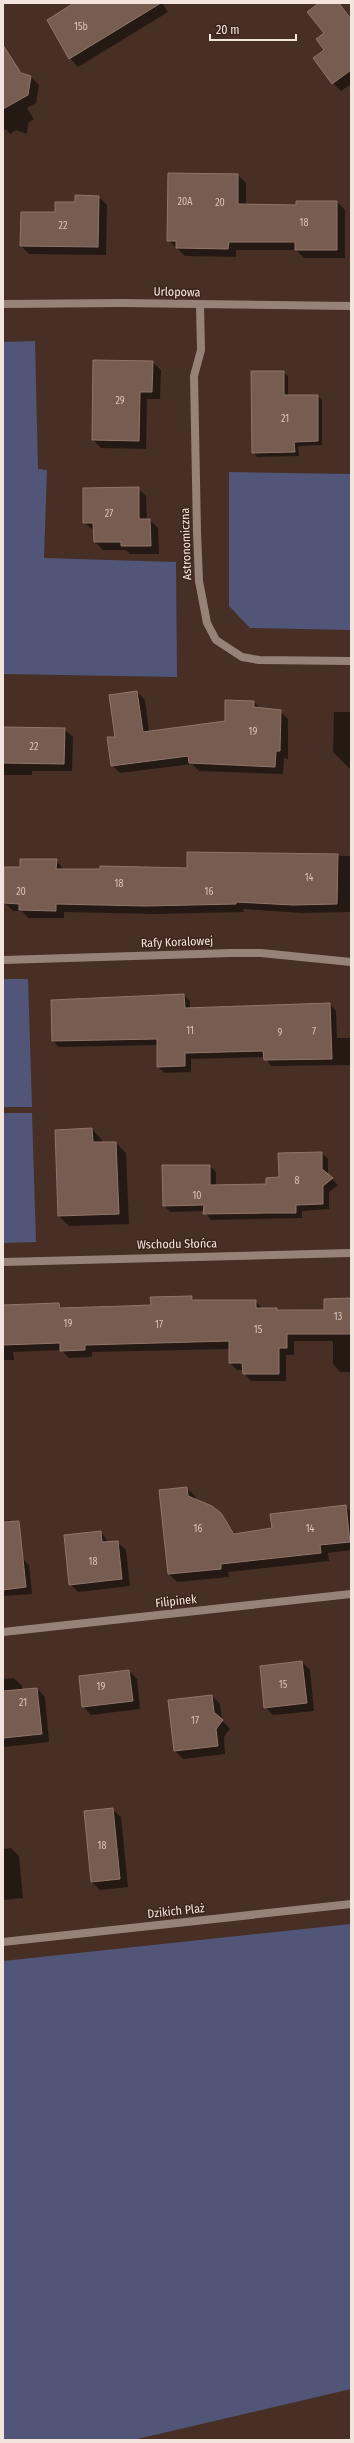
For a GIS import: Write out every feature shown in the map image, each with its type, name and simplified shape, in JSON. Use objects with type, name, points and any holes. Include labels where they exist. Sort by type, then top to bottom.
[{"type":"street","name":"Urlopowa","points":[[3,304],[351,306]]},
{"type":"street","name":"Astronomiczna","points":[[200,304],[201,350],[194,376],[196,532],[198,581],[207,623],[216,640],[242,657],[259,660],[351,661]]},
{"type":"street","name":"Rafy Koralowej","points":[[3,960],[261,953],[351,962]]},
{"type":"street","name":"Wschodu Słońca","points":[[3,1262],[351,1253]]},
{"type":"street","name":"Filipinek","points":[[3,1632],[351,1594]]},
{"type":"street","name":"Dzikich Plaż","points":[[3,1942],[351,1904]]},
{"type":"shaded area","points":[[35,341],[38,469],[47,470],[44,558],[176,562],[177,677],[3,674],[3,342]]},
{"type":"shaded area","points":[[229,472],[351,474],[351,630],[250,628],[229,606]]},
{"type":"shaded area","points":[[3,979],[28,979],[32,1107],[3,1107]]},
{"type":"shaded area","points":[[3,1113],[32,1113],[36,1242],[3,1243]]},
{"type":"shaded area","points":[[351,1924],[351,2389],[133,2440],[3,2440],[3,1961]]},
{"type":"building","points":[[74,3],[161,3],[69,59],[47,20]]},
{"type":"building","points":[[319,3],[339,3],[351,19],[351,70],[332,84],[313,58],[324,50],[316,39],[324,33],[307,12]]},
{"type":"building","points":[[3,45],[21,73],[31,76],[28,95],[3,109]]},
{"type":"building","points":[[168,173],[238,174],[238,204],[296,205],[296,201],[337,201],[337,250],[295,250],[295,242],[229,242],[228,249],[176,248],[176,241],[167,241]]},
{"type":"building","points":[[75,195],[99,196],[98,247],[20,246],[21,212],[55,212],[55,202],[75,202]]},
{"type":"building","points":[[93,360],[153,361],[152,392],[140,392],[139,441],[92,440]]},
{"type":"building","points":[[251,371],[284,371],[284,395],[318,395],[318,441],[294,442],[295,452],[252,453]]},
{"type":"building","points":[[139,487],[139,519],[150,519],[151,546],[121,546],[121,542],[94,542],[93,523],[83,523],[83,488]]},
{"type":"building","points":[[137,691],[143,732],[225,721],[225,700],[254,701],[254,707],[281,710],[280,751],[276,751],[275,767],[189,763],[188,756],[111,766],[107,737],[115,737],[109,695]]},
{"type":"building","points":[[3,727],[65,728],[64,764],[3,763]]},
{"type":"building","points":[[187,852],[338,854],[337,904],[293,905],[236,902],[236,904],[146,906],[56,904],[56,911],[19,910],[19,904],[4,903],[4,867],[20,867],[20,859],[57,859],[56,869],[100,869],[100,866],[187,868]]},
{"type":"building","points":[[184,994],[185,1008],[330,1003],[332,1059],[264,1060],[263,1051],[185,1053],[185,1066],[157,1067],[157,1039],[52,1041],[51,1000]]},
{"type":"building","points":[[92,1128],[93,1142],[116,1142],[119,1214],[58,1216],[55,1130]]},
{"type":"building","points":[[322,1152],[322,1169],[333,1178],[323,1186],[323,1204],[296,1205],[296,1213],[203,1214],[204,1205],[163,1206],[162,1165],[210,1165],[210,1185],[266,1184],[266,1178],[279,1177],[278,1153]]},
{"type":"building","points":[[192,1296],[192,1300],[256,1300],[256,1308],[277,1308],[277,1310],[324,1310],[324,1299],[351,1298],[351,1334],[287,1334],[287,1348],[279,1348],[279,1374],[243,1374],[242,1363],[229,1363],[229,1341],[85,1345],[85,1350],[60,1351],[60,1343],[3,1345],[3,1305],[59,1303],[60,1308],[151,1305],[150,1297]]},
{"type":"building","points":[[187,1487],[188,1496],[212,1506],[221,1513],[234,1534],[272,1528],[270,1514],[346,1505],[350,1542],[320,1545],[321,1553],[221,1564],[221,1569],[168,1574],[159,1490]]},
{"type":"building","points":[[19,1521],[26,1587],[3,1590],[3,1522]]},
{"type":"building","points":[[101,1531],[102,1542],[118,1541],[122,1579],[69,1585],[64,1535]]},
{"type":"building","points":[[302,1661],[307,1703],[264,1708],[260,1666]]},
{"type":"building","points":[[129,1670],[133,1701],[82,1707],[79,1676]]},
{"type":"building","points":[[37,1688],[42,1734],[3,1738],[3,1691]]},
{"type":"building","points":[[212,1695],[214,1712],[223,1720],[216,1729],[218,1746],[174,1751],[168,1700]]},
{"type":"building","points":[[113,1808],[120,1879],[91,1882],[84,1811]]}]
